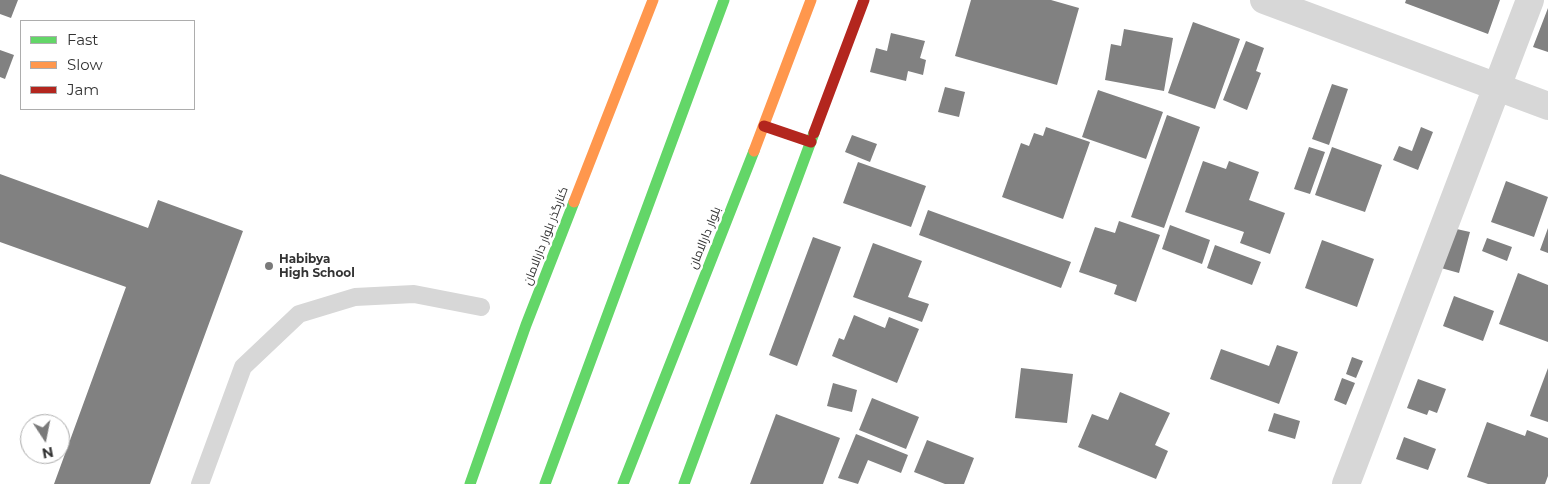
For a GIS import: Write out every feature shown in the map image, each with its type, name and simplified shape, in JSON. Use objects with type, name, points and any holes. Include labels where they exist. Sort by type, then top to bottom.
[{"type":"main road","name":"کنارگذر بلوار دارالامان","points":[[470,484],[526,326],[653,0]]},
{"type":"main road","points":[[545,484],[724,0]]},
{"type":"main road","name":"بلوار دارالامان","points":[[623,484],[764,126],[810,0]]},
{"type":"main road","points":[[684,484],[864,0]]},
{"type":"main road","points":[[764,126],[811,142]]},
{"type":"street","points":[[1264,0],[1548,106]]},
{"type":"street","points":[[1346,484],[1530,0]]},
{"type":"lane","points":[[200,484],[243,367],[299,314],[355,297],[414,294],[481,307]]},
{"type":"building","points":[[0,0],[18,0],[11,18],[0,14]]},
{"type":"building","points":[[971,0],[1051,0],[1079,8],[1057,85],[955,56]]},
{"type":"building","points":[[1406,0],[1500,0],[1488,34],[1405,3]]},
{"type":"building","points":[[1548,8],[1548,52],[1533,47]]},
{"type":"building","points":[[1193,22],[1240,39],[1215,109],[1168,93]]},
{"type":"building","points":[[1124,29],[1173,38],[1164,91],[1105,80],[1111,44],[1121,46]]},
{"type":"building","points":[[891,33],[925,41],[920,58],[926,60],[923,75],[908,71],[906,81],[870,72],[876,48],[887,51]]},
{"type":"building","points":[[1246,41],[1264,48],[1256,71],[1261,73],[1247,110],[1223,100]]},
{"type":"building","points":[[0,50],[14,55],[5,79],[0,77]]},
{"type":"building","points":[[1332,84],[1348,89],[1329,145],[1312,139]]},
{"type":"building","points":[[945,87],[965,92],[959,117],[938,112]]},
{"type":"building","points":[[1098,90],[1163,112],[1146,159],[1082,137]]},
{"type":"building","points":[[1167,115],[1200,127],[1164,228],[1131,217]]},
{"type":"building","points":[[1046,127],[1090,142],[1063,219],[1002,197],[1021,143],[1029,146],[1034,133],[1043,136]]},
{"type":"building","points":[[1421,127],[1433,132],[1418,170],[1393,160],[1399,146],[1412,151]]},
{"type":"building","points":[[852,135],[877,144],[870,162],[845,152]]},
{"type":"building","points":[[1309,147],[1325,152],[1310,194],[1294,189]]},
{"type":"building","points":[[1332,147],[1382,165],[1365,212],[1315,195]]},
{"type":"building","points":[[1203,161],[1226,169],[1229,161],[1259,172],[1249,200],[1285,213],[1270,254],[1240,243],[1244,232],[1185,212]]},
{"type":"building","points":[[858,162],[926,186],[911,227],[843,203]]},
{"type":"building","points":[[0,174],[148,228],[158,200],[243,231],[150,484],[54,484],[61,464],[70,464],[70,440],[126,287],[0,242]]},
{"type":"building","points":[[1506,181],[1548,197],[1534,237],[1491,222]]},
{"type":"building","points":[[928,210],[1071,262],[1061,288],[919,235]]},
{"type":"building","points":[[1119,221],[1160,235],[1136,302],[1114,294],[1117,285],[1079,272],[1095,227],[1115,233]]},
{"type":"building","points":[[1170,225],[1210,240],[1202,264],[1162,249]]},
{"type":"building","points":[[1452,228],[1470,232],[1459,273],[1441,268]]},
{"type":"building","points":[[1548,228],[1548,253],[1540,250]]},
{"type":"building","points":[[813,237],[841,247],[797,366],[769,355]]},
{"type":"building","points":[[1487,238],[1512,247],[1507,261],[1482,251]]},
{"type":"building","points":[[1322,240],[1374,259],[1357,307],[1305,288]]},
{"type":"building","points":[[873,243],[922,261],[908,297],[929,304],[922,322],[853,297]]},
{"type":"building","points":[[1215,245],[1261,262],[1252,285],[1207,268]]},
{"type":"building","points":[[1518,273],[1548,285],[1548,342],[1499,324]]},
{"type":"building","points":[[1454,296],[1494,311],[1483,341],[1443,326]]},
{"type":"building","points":[[854,315],[885,328],[889,317],[919,329],[897,383],[832,356],[839,338],[844,340]]},
{"type":"building","points":[[1277,345],[1298,352],[1279,404],[1210,379],[1221,349],[1269,366]]},
{"type":"building","points":[[1352,357],[1363,361],[1356,378],[1346,374]]},
{"type":"building","points":[[1021,368],[1073,374],[1067,423],[1015,418]]},
{"type":"building","points":[[1548,368],[1548,422],[1530,416]]},
{"type":"building","points":[[1342,378],[1355,383],[1346,405],[1334,400]]},
{"type":"building","points":[[1418,379],[1446,389],[1437,413],[1429,410],[1427,415],[1407,408]]},
{"type":"building","points":[[833,383],[857,390],[852,412],[827,406]]},
{"type":"building","points":[[1120,392],[1170,413],[1155,445],[1168,451],[1156,479],[1078,447],[1092,414],[1108,420]]},
{"type":"building","points":[[872,398],[919,417],[906,449],[859,430]]},
{"type":"building","points":[[1274,413],[1300,421],[1295,439],[1268,431]]},
{"type":"building","points":[[776,414],[840,438],[823,484],[750,484]]},
{"type":"building","points":[[1487,422],[1525,436],[1527,430],[1548,438],[1548,476],[1545,484],[1488,484],[1467,477]]},
{"type":"building","points":[[856,434],[908,455],[901,473],[868,460],[858,484],[838,478]]},
{"type":"building","points":[[1404,437],[1436,449],[1428,470],[1396,459]]},
{"type":"building","points":[[927,440],[974,458],[964,484],[945,484],[914,472]]},
{"type":"traffic: fast","points":[[545,484],[724,0]]},
{"type":"traffic: fast","points":[[684,484],[814,133]]},
{"type":"traffic: fast","points":[[623,484],[754,151]]},
{"type":"traffic: fast","points":[[470,484],[526,325],[574,202]]},
{"type":"traffic: slow","points":[[574,202],[653,0]]},
{"type":"traffic: slow","points":[[754,151],[811,0]]},
{"type":"traffic: jam","points":[[814,133],[864,0]]},
{"type":"traffic: jam","points":[[764,126],[811,142]]},
{"type":"place","name":"Habibya High School","points":[[269,266]]}]
